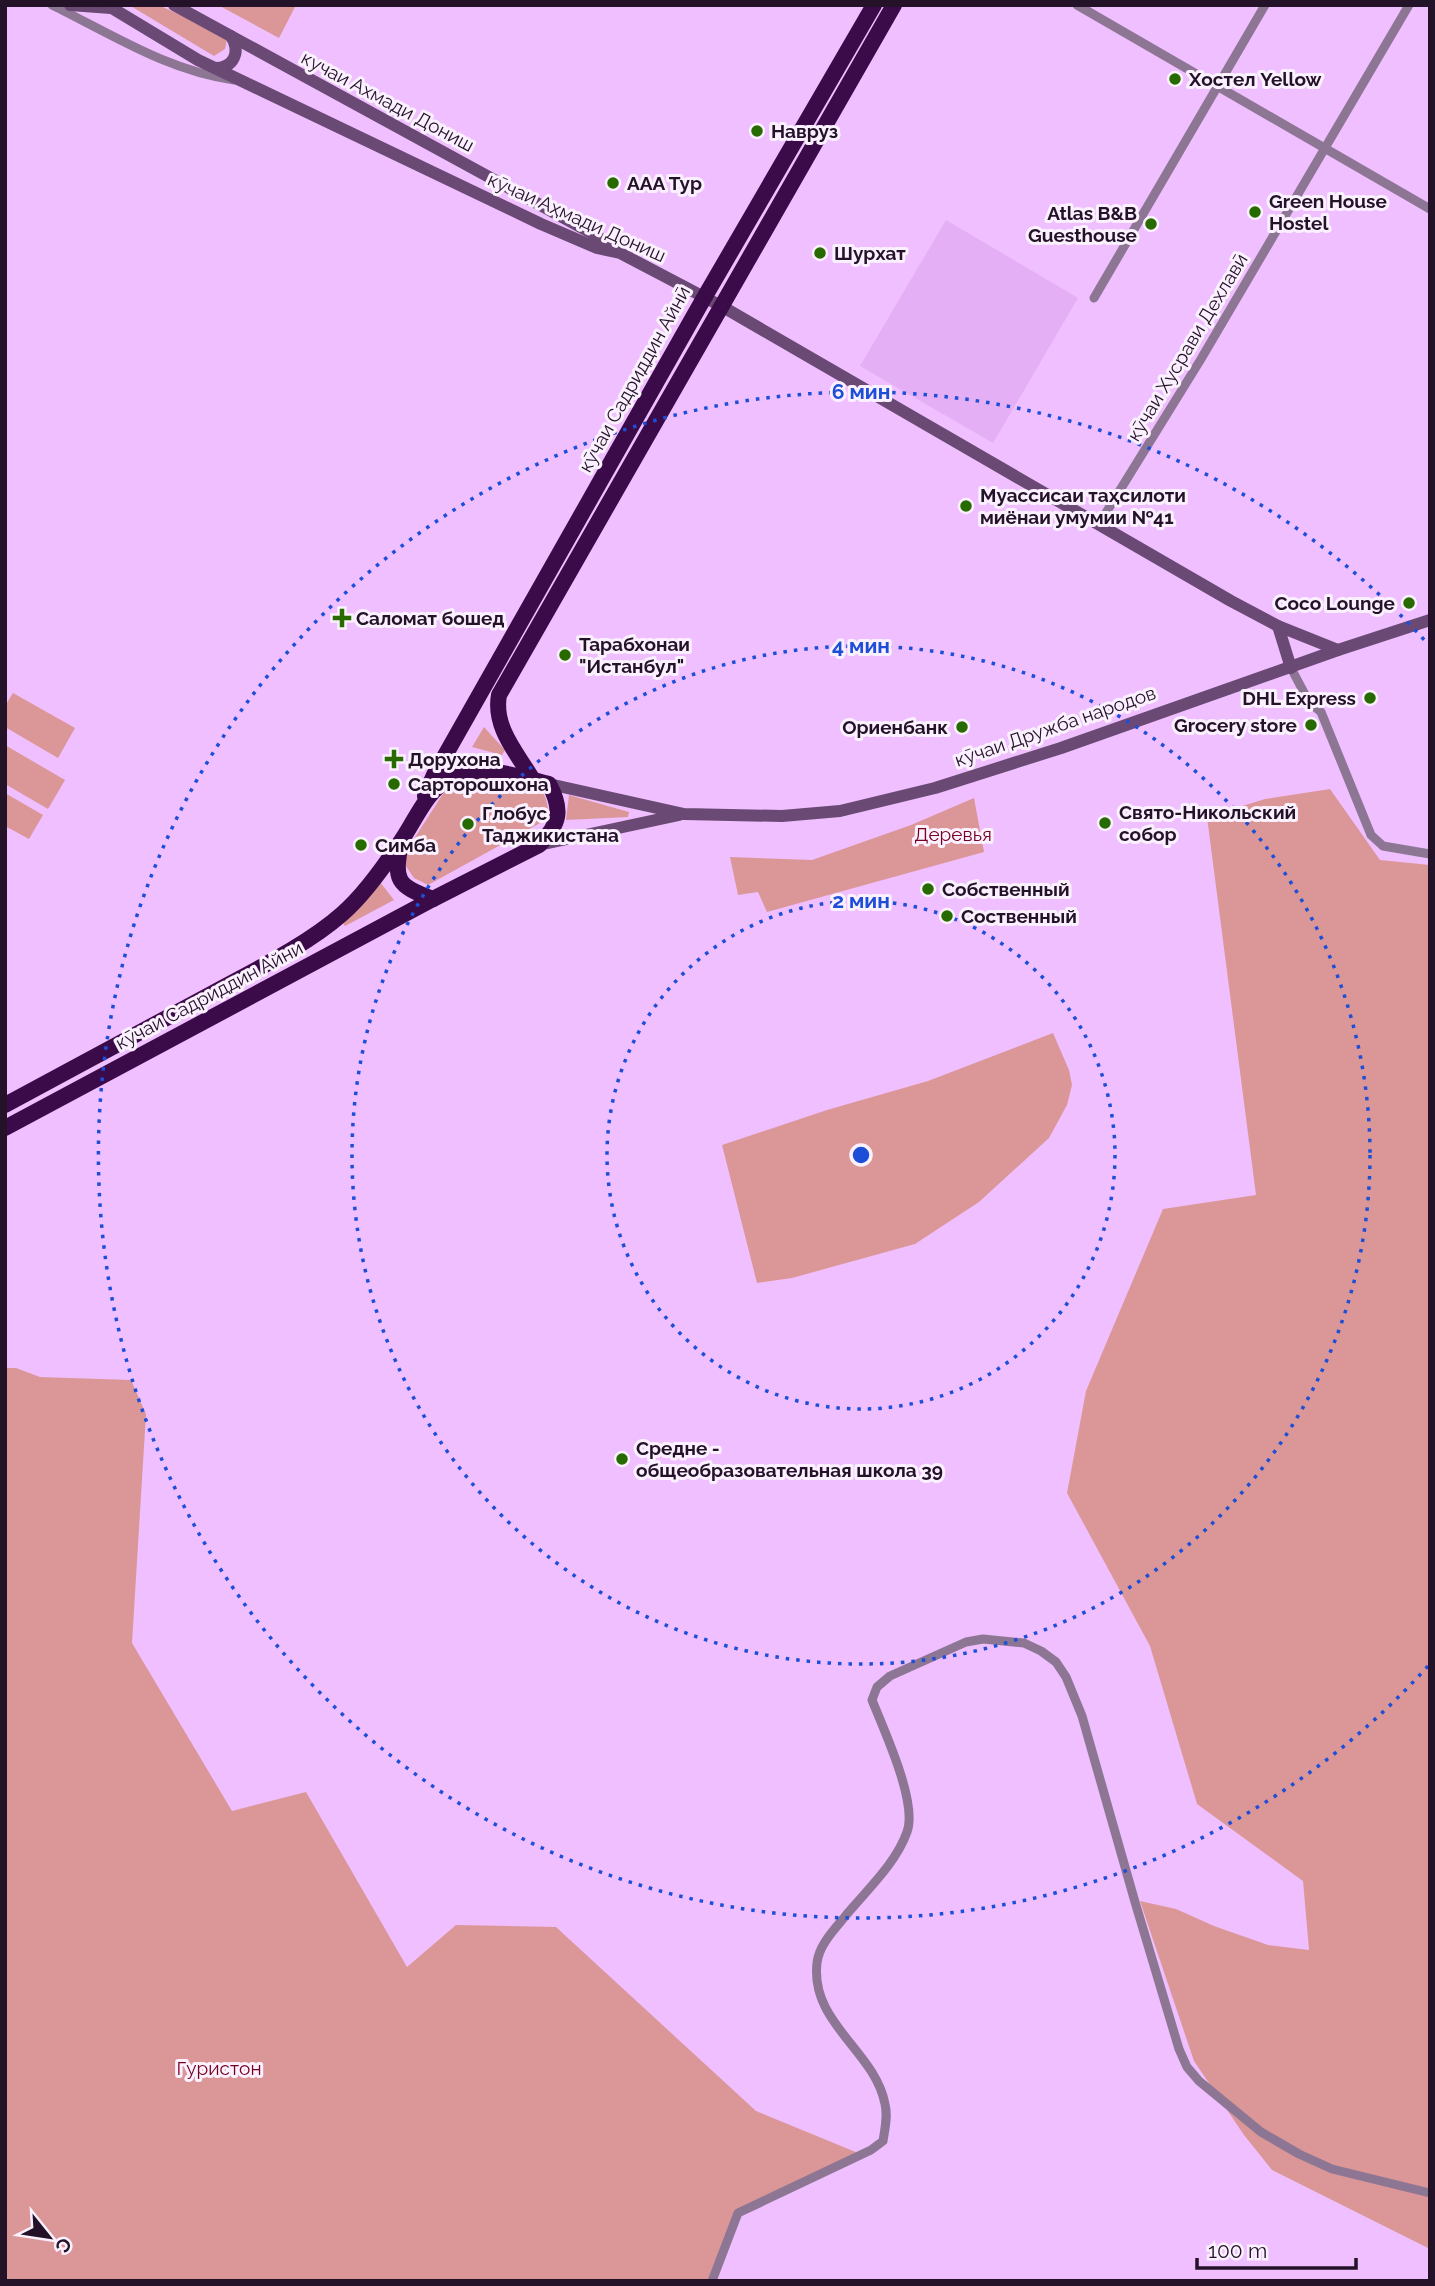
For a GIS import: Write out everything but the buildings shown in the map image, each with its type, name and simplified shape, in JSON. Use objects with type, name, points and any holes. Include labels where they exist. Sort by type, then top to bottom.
[{"type":"highway","name":"кӯчаи Садриддин Айнӣ","points":[[420,808],[435,775],[704,298],[874,5]]},
{"type":"highway","name":"кӯчаи Садриддин Айнӣ","points":[[541,782],[500,726],[497,706],[499,695],[894,5]]},
{"type":"highway","points":[[5,1105],[321,931],[343,913],[362,892],[401,842],[420,808],[444,782],[460,773],[489,772],[541,782],[558,805],[558,814],[550,834],[539,845],[433,898],[404,886],[399,880],[397,860],[401,842]]},
{"type":"highway","name":"кӯчаи Садриддин Айни","points":[[5,1128],[433,898]]},
{"type":"street","points":[[52,5],[173,65],[213,77],[246,81]]},
{"type":"street","points":[[70,5],[109,6]]},
{"type":"street","name":"кучаи Ахмади Дониш","points":[[174,5],[597,236],[620,253]]},
{"type":"street","points":[[186,5],[207,22]]},
{"type":"street","points":[[1077,5],[1430,209]]},
{"type":"street","points":[[1094,298],[1265,5]]},
{"type":"street","name":"кӯчаи Хусрави Дехлавӣ","points":[[1099,524],[1409,5]]},
{"type":"street","name":"кӯчаи Аҳмади Дониш","points":[[109,6],[184,53],[214,68],[563,234],[597,248],[620,253],[723,307],[1278,626],[1338,650]]},
{"type":"street","points":[[214,68],[222,68],[234,58],[237,51],[231,36]]},
{"type":"street","name":"кӯчаи Дружба народов","points":[[684,814],[801,815],[874,804],[935,788],[1049,751],[1430,620]]},
{"type":"street","points":[[1278,626],[1291,668],[1309,702],[1321,712],[1367,828],[1383,846],[1430,854]]},
{"type":"street","points":[[541,782],[684,814]]},
{"type":"street","points":[[539,845],[684,814]]},
{"type":"street","points":[[712,2281],[737,2213],[870,2150],[883,2141],[886,2105],[881,2089],[873,2073],[835,2027],[822,2000],[817,1980],[817,1962],[824,1942],[880,1875],[908,1832],[911,1816],[908,1799],[873,1700],[877,1687],[903,1669],[967,1642],[983,1639],[1024,1643],[1056,1662],[1066,1677],[1083,1716],[1135,1902],[1179,2049],[1187,2067],[1232,2110],[1261,2132],[1299,2154],[1332,2169],[1430,2193]]},
{"type":"shaded area","points":[[946,220],[1078,298],[993,443],[860,366]]},
{"type":"green space","points":[[129,5],[158,5],[208,27],[227,39],[225,49],[214,56]]},
{"type":"green space","points":[[218,5],[296,5],[279,38]]},
{"type":"green space","points":[[13,693],[75,728],[58,758],[5,727],[5,706]]},
{"type":"green space","points":[[484,727],[505,750],[502,755],[472,747]]},
{"type":"green space","points":[[5,745],[65,780],[48,809],[5,784]]},
{"type":"green space","points":[[478,775],[520,781],[535,787],[544,796],[549,813],[542,822],[428,885],[414,878],[401,859],[448,786]]},
{"type":"green space","points":[[1330,789],[1380,860],[1430,865],[1430,2249],[1272,2170],[1244,2135],[1194,2061],[1140,1901],[1176,1909],[1268,1945],[1309,1950],[1303,1881],[1197,1804],[1150,1646],[1067,1493],[1086,1391],[1163,1209],[1256,1195],[1207,817],[1265,799]]},
{"type":"green space","points":[[5,793],[43,815],[29,839],[5,826]]},
{"type":"green space","points":[[569,795],[629,812],[628,817],[566,820]]},
{"type":"green space","name":"Деревья","points":[[974,798],[984,852],[767,912],[758,892],[738,895],[730,857],[812,860],[911,825]]},
{"type":"green space","points":[[380,882],[394,900],[345,926],[342,922]]},
{"type":"green space","points":[[1053,1033],[1069,1070],[1072,1085],[1067,1105],[1049,1138],[979,1202],[915,1244],[792,1278],[757,1283],[722,1145],[827,1110],[928,1081]]},
{"type":"green space","name":"Гуристон","points":[[5,1368],[16,1368],[40,1377],[131,1380],[146,1414],[132,1643],[232,1811],[306,1792],[407,1967],[456,1925],[556,1927],[756,2111],[858,2153],[736,2218],[713,2281],[5,2281]]},
{"type":"place","name":"Хостел Yellow","points":[[1175,79]]},
{"type":"place","name":"Навруз","points":[[757,131]]},
{"type":"place","name":"ААА Тур","points":[[613,183]]},
{"type":"place","name":"Green House Hostel","points":[[1255,212]]},
{"type":"place","name":"Atlas B&B Guesthouse","points":[[1151,224]]},
{"type":"place","name":"Шурхат","points":[[820,253]]},
{"type":"place","name":"Муассисаи таҳсилоти миёнаи умумии №41","points":[[966,506]]},
{"type":"place","name":"Coco Lounge","points":[[1409,603]]},
{"type":"place","name":"Саломат бошед","points":[[342,618]]},
{"type":"place","name":"Тарабхонаи \"Истанбул\"","points":[[565,655]]},
{"type":"place","name":"DHL Express","points":[[1370,698]]},
{"type":"place","name":"Grocery store","points":[[1311,725]]},
{"type":"place","name":"Ориенбанк","points":[[962,727]]},
{"type":"place","name":"Дорухона","points":[[394,759]]},
{"type":"place","name":"Сарторошхона","points":[[394,784]]},
{"type":"place","name":"Свято-Никольский собор","points":[[1105,823]]},
{"type":"place","name":"Глобус Таджикистана","points":[[468,824]]},
{"type":"place","name":"Симба","points":[[361,845]]},
{"type":"place","name":"Собственный","points":[[928,889]]},
{"type":"place","name":"Соственный","points":[[947,916]]},
{"type":"place","name":"Средне - общеобразовательная школа 39","points":[[622,1459]]}]
